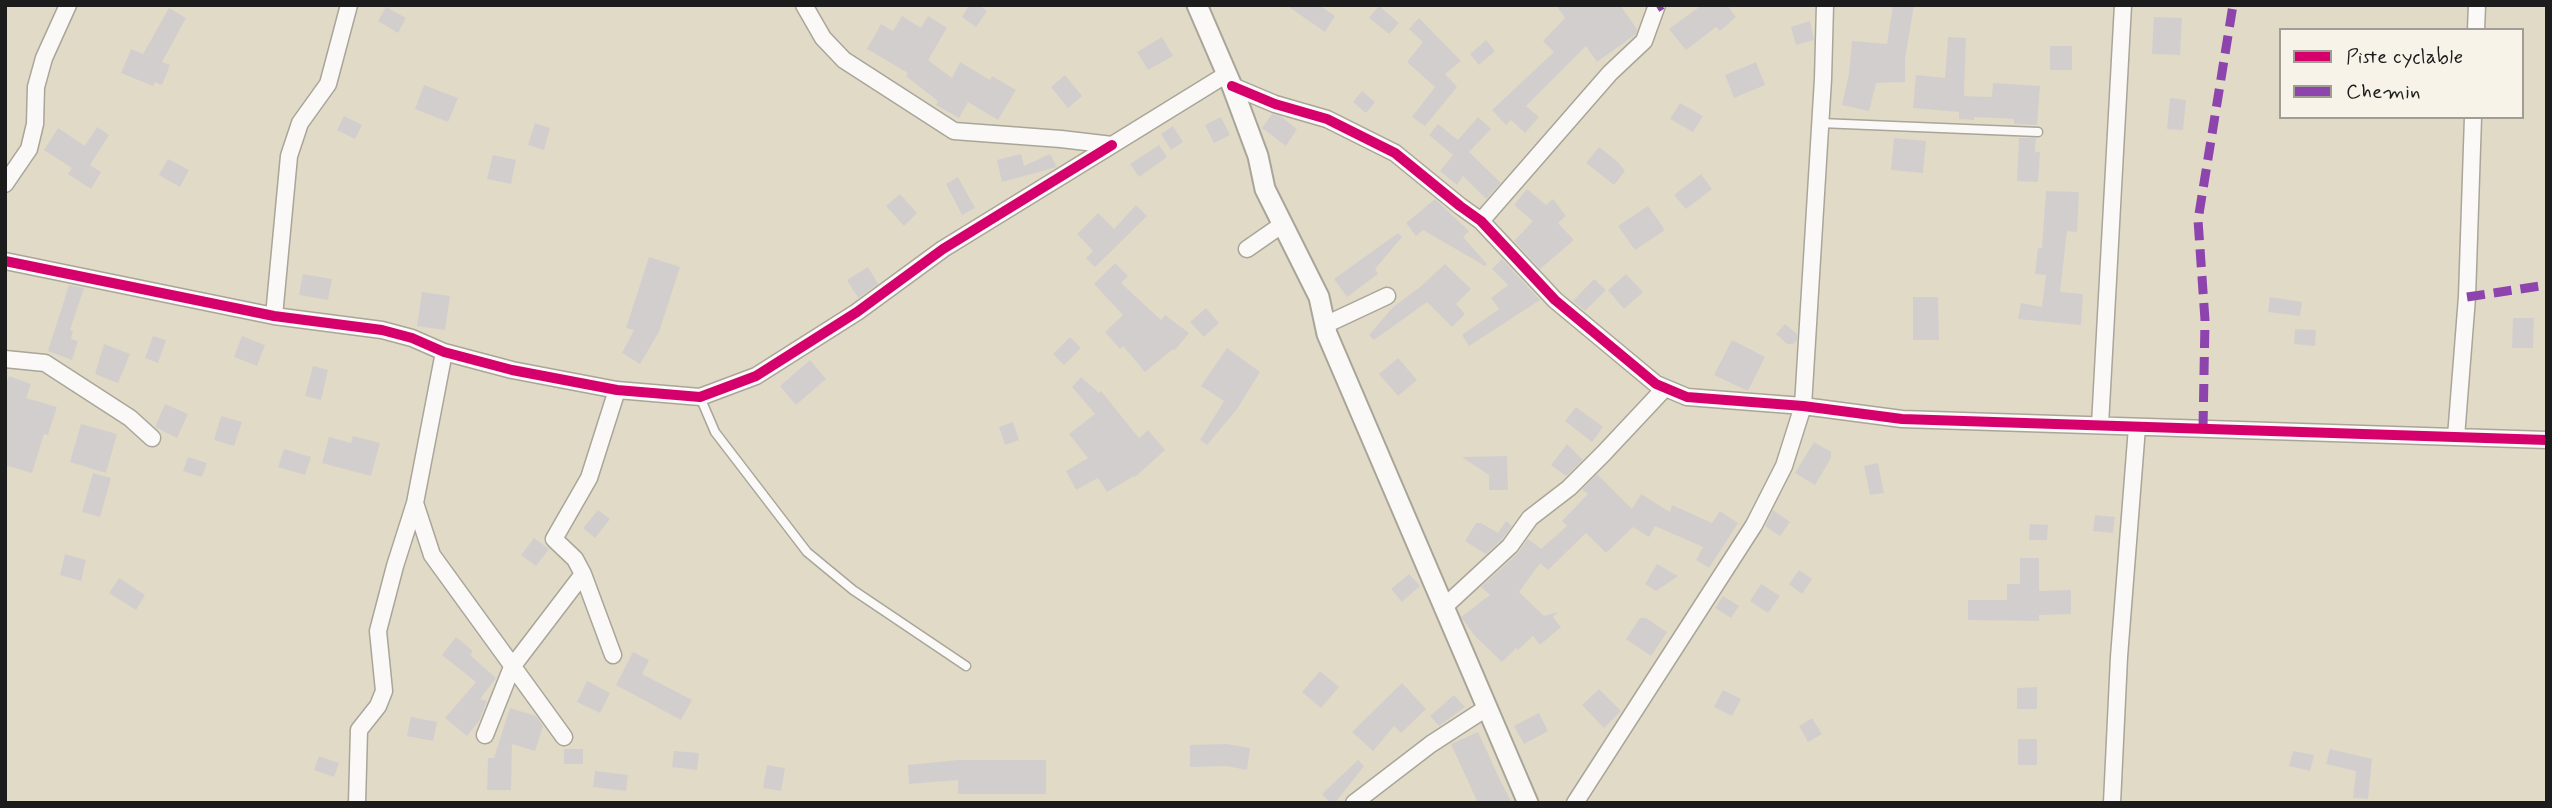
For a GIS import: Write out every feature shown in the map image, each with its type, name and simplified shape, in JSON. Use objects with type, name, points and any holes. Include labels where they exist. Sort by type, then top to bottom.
[{"type":"street","points":[[5,184],[29,149],[35,124],[36,87],[44,58],[68,5]]},
{"type":"street","points":[[274,316],[289,156],[300,123],[328,84],[349,5]]},
{"type":"street","points":[[804,5],[823,38],[844,61],[954,131],[1112,145]]},
{"type":"street","points":[[1197,5],[1258,156],[1265,189],[1319,297],[1325,325],[1528,803]]},
{"type":"street","points":[[1481,221],[1610,72],[1644,41],[1657,5]]},
{"type":"street","points":[[1575,803],[1754,525],[1784,466],[1803,405],[1825,5]]},
{"type":"street","points":[[2100,425],[2123,5]]},
{"type":"street","points":[[2476,28],[2477,5]]},
{"type":"street","points":[[5,261],[274,316],[382,330],[412,338],[444,352],[512,370],[617,390],[700,397],[756,376],[857,312],[943,249],[1112,145],[1229,80]]},
{"type":"street","points":[[1229,80],[1275,104],[1326,118],[1395,153],[1481,221],[1555,300],[1664,389],[1687,397],[1803,405],[1902,419],[2547,440]]},
{"type":"street","points":[[2456,437],[2467,297],[2473,119]]},
{"type":"street","points":[[1247,249],[1283,224]]},
{"type":"street","points":[[1325,325],[1387,296]]},
{"type":"street","points":[[357,803],[359,730],[378,706],[384,691],[378,632],[415,503],[444,352]]},
{"type":"street","points":[[5,359],[45,363],[130,418],[152,438]]},
{"type":"street","points":[[1443,608],[1510,545],[1530,518],[1569,488],[1664,389]]},
{"type":"street","points":[[613,655],[583,574],[575,559],[554,539],[589,478],[617,390]]},
{"type":"street","points":[[2112,803],[2119,657],[2137,427]]},
{"type":"street","points":[[415,503],[432,555],[564,737]]},
{"type":"street","points":[[485,735],[512,667],[583,574]]},
{"type":"street","points":[[1354,803],[1431,744],[1488,707]]},
{"type":"lane","points":[[1820,123],[2038,132]]},
{"type":"lane","points":[[700,397],[715,432],[807,552],[853,590],[966,666]]},
{"type":"building","points":[[969,5],[978,5],[987,11],[976,27],[962,17]]},
{"type":"building","points":[[1286,5],[1319,5],[1335,16],[1325,32]]},
{"type":"building","points":[[1556,5],[1620,5],[1637,29],[1636,34],[1597,62],[1586,46],[1526,106],[1539,117],[1525,133],[1511,120],[1506,125],[1492,110],[1554,52],[1543,41],[1565,18]]},
{"type":"building","points":[[1702,5],[1727,5],[1736,17],[1720,31],[1716,27],[1686,50],[1669,29]]},
{"type":"building","points":[[1893,5],[1914,5],[1905,59],[1905,82],[1876,83],[1869,111],[1842,105],[1849,74],[1852,41],[1887,44]]},
{"type":"building","points":[[1379,6],[1399,23],[1389,34],[1369,18]]},
{"type":"building","points":[[386,7],[406,18],[398,33],[378,21]]},
{"type":"building","points":[[169,8],[186,18],[162,62],[170,65],[162,85],[155,82],[153,86],[121,73],[131,49],[143,54]]},
{"type":"building","points":[[902,16],[921,28],[928,16],[947,28],[928,60],[952,78],[960,62],[990,80],[992,76],[1016,90],[998,120],[968,102],[959,118],[936,105],[938,101],[906,76],[908,73],[867,49],[881,24],[893,31]]},
{"type":"building","points":[[2154,17],[2182,18],[2180,55],[2152,54]]},
{"type":"building","points":[[1419,18],[1461,61],[1445,74],[1457,87],[1425,126],[1412,117],[1435,87],[1407,62],[1423,42],[1409,29]]},
{"type":"building","points":[[1810,21],[1814,40],[1796,45],[1791,27]]},
{"type":"building","points":[[1162,37],[1173,56],[1148,70],[1137,52]]},
{"type":"building","points":[[1948,37],[1966,38],[1964,96],[1992,97],[1993,83],[2040,86],[2037,125],[2014,124],[2014,119],[1959,119],[1959,112],[1913,108],[1916,75],[1945,78]]},
{"type":"building","points":[[1486,40],[1495,51],[1479,65],[1470,54]]},
{"type":"building","points":[[2050,46],[2072,46],[2072,70],[2050,70]]},
{"type":"building","points":[[1756,62],[1765,85],[1734,98],[1725,75]]},
{"type":"building","points":[[1065,75],[1082,96],[1068,108],[1051,87]]},
{"type":"building","points":[[424,85],[458,98],[448,122],[415,109]]},
{"type":"building","points":[[1362,91],[1375,102],[1366,113],[1353,102]]},
{"type":"building","points":[[2170,98],[2186,100],[2183,130],[2167,129]]},
{"type":"building","points":[[1680,103],[1703,116],[1693,132],[1670,119]]},
{"type":"building","points":[[1272,114],[1280,116],[1297,129],[1286,146],[1262,128]]},
{"type":"building","points":[[344,116],[362,125],[355,139],[337,130]]},
{"type":"building","points":[[1221,117],[1230,135],[1214,143],[1205,125]]},
{"type":"building","points":[[1478,117],[1491,129],[1469,152],[1501,183],[1486,199],[1463,176],[1457,185],[1440,171],[1453,155],[1429,135],[1438,124],[1458,140]]},
{"type":"building","points":[[535,123],[550,128],[544,150],[528,145]]},
{"type":"building","points":[[1173,126],[1183,142],[1171,150],[1161,134]]},
{"type":"building","points":[[97,127],[109,135],[90,165],[101,172],[91,189],[68,174],[72,168],[44,150],[58,128],[85,146]]},
{"type":"building","points":[[1894,138],[1926,141],[1923,173],[1891,170]]},
{"type":"building","points":[[2019,138],[2036,138],[2035,152],[2040,152],[2038,182],[2017,181]]},
{"type":"building","points":[[1159,145],[1167,157],[1139,177],[1130,164]]},
{"type":"building","points":[[1599,147],[1625,171],[1614,185],[1586,163]]},
{"type":"building","points":[[1021,154],[1024,166],[1050,154],[1057,167],[1002,182],[997,160]]},
{"type":"building","points":[[493,155],[516,160],[511,184],[487,179]]},
{"type":"building","points":[[168,159],[189,170],[180,187],[159,175]]},
{"type":"building","points":[[1701,174],[1712,189],[1686,209],[1674,195]]},
{"type":"building","points":[[958,177],[975,208],[962,215],[946,184]]},
{"type":"building","points":[[1527,189],[1546,205],[1553,199],[1566,216],[1558,223],[1574,240],[1540,269],[1514,241],[1533,221],[1514,205]]},
{"type":"building","points":[[2046,191],[2079,192],[2077,232],[2067,231],[2060,292],[2083,294],[2081,325],[2018,319],[2021,303],[2042,307],[2046,275],[2035,274],[2038,248],[2042,248]]},
{"type":"building","points":[[900,194],[917,213],[904,226],[886,206]]},
{"type":"building","points":[[1435,199],[1469,231],[1463,237],[1487,264],[1485,266],[1423,230],[1416,236],[1406,223]]},
{"type":"building","points":[[1136,205],[1147,216],[1095,267],[1086,258],[1093,251],[1077,234],[1098,213],[1114,229]]},
{"type":"building","points":[[1648,206],[1665,230],[1635,250],[1618,226]]},
{"type":"building","points":[[1398,233],[1402,237],[1375,269],[1378,274],[1347,297],[1334,279]]},
{"type":"building","points":[[649,257],[680,267],[659,332],[640,364],[622,353],[634,330],[626,328]]},
{"type":"building","points":[[1502,259],[1540,300],[1469,346],[1462,335],[1499,309],[1491,298],[1508,285],[1492,269]]},
{"type":"building","points":[[1115,263],[1128,276],[1121,283],[1161,320],[1165,315],[1189,333],[1175,350],[1145,372],[1123,346],[1120,349],[1105,332],[1123,315],[1094,284]]},
{"type":"building","points":[[1445,264],[1471,289],[1456,304],[1465,314],[1452,327],[1427,302],[1374,340],[1369,335],[1393,307]]},
{"type":"building","points":[[868,267],[878,284],[858,298],[847,280]]},
{"type":"building","points":[[303,274],[332,279],[328,300],[299,295]]},
{"type":"building","points":[[1626,274],[1643,292],[1624,309],[1608,290]]},
{"type":"building","points":[[1594,279],[1606,290],[1585,311],[1573,301]]},
{"type":"building","points":[[69,285],[84,288],[70,330],[73,331],[71,339],[78,341],[72,360],[48,351]]},
{"type":"building","points":[[422,292],[450,296],[445,330],[417,326]]},
{"type":"building","points":[[1913,297],[1938,297],[1939,340],[1913,340]]},
{"type":"building","points":[[2270,297],[2302,302],[2300,316],[2268,312]]},
{"type":"building","points":[[1206,308],[1219,323],[1204,337],[1190,322]]},
{"type":"building","points":[[2513,318],[2534,318],[2533,348],[2512,348]]},
{"type":"building","points":[[1785,324],[1797,334],[1797,340],[1793,344],[1787,344],[1776,334]]},
{"type":"building","points":[[2295,329],[2316,330],[2315,346],[2294,344]]},
{"type":"building","points":[[153,336],[166,340],[158,363],[145,358]]},
{"type":"building","points":[[242,336],[265,345],[257,366],[234,357]]},
{"type":"building","points":[[1070,337],[1081,348],[1064,365],[1053,354]]},
{"type":"building","points":[[1732,340],[1765,357],[1748,391],[1714,375]]},
{"type":"building","points":[[104,344],[130,354],[118,383],[95,374]]},
{"type":"building","points":[[1227,348],[1260,372],[1237,409],[1207,445],[1200,440],[1224,401],[1201,386]]},
{"type":"building","points":[[1398,358],[1417,380],[1398,396],[1379,374]]},
{"type":"building","points":[[810,360],[826,379],[796,405],[780,386]]},
{"type":"building","points":[[313,366],[328,370],[321,400],[305,396]]},
{"type":"building","points":[[9,376],[31,384],[26,398],[57,407],[48,435],[44,434],[32,473],[5,465],[5,387]]},
{"type":"building","points":[[1081,377],[1099,393],[1101,391],[1139,438],[1148,430],[1165,450],[1135,477],[1107,492],[1098,478],[1076,490],[1066,471],[1088,458],[1069,434],[1095,414],[1072,387]]},
{"type":"building","points":[[165,404],[188,414],[177,438],[155,427]]},
{"type":"building","points":[[1576,407],[1603,427],[1592,442],[1565,421]]},
{"type":"building","points":[[221,416],[242,422],[234,446],[214,440]]},
{"type":"building","points":[[1013,422],[1019,440],[1005,445],[999,427]]},
{"type":"building","points":[[81,424],[117,434],[106,473],[70,462]]},
{"type":"building","points":[[353,436],[380,443],[371,476],[322,463],[329,437],[351,443]]},
{"type":"building","points":[[1814,442],[1831,452],[1831,458],[1815,485],[1795,473]]},
{"type":"building","points":[[1567,444],[1583,460],[1566,476],[1551,465]]},
{"type":"building","points":[[284,449],[311,457],[305,475],[278,467]]},
{"type":"building","points":[[1507,456],[1508,490],[1489,490],[1489,475],[1462,457]]},
{"type":"building","points":[[188,457],[207,463],[202,477],[183,471]]},
{"type":"building","points":[[1878,463],[1884,493],[1870,495],[1864,466]]},
{"type":"building","points":[[93,473],[111,478],[100,517],[82,512]]},
{"type":"building","points":[[1597,474],[1632,509],[1641,494],[1670,512],[1672,505],[1712,523],[1720,511],[1738,523],[1709,568],[1696,560],[1703,547],[1655,526],[1649,537],[1633,527],[1606,553],[1586,533],[1548,570],[1540,563],[1519,592],[1544,616],[1558,612],[1553,617],[1561,627],[1540,645],[1533,636],[1502,662],[1475,636],[1461,617],[1490,595],[1481,587],[1517,554],[1528,539],[1541,549],[1567,526],[1562,521],[1588,494],[1582,489]]},
{"type":"building","points":[[598,510],[610,519],[595,538],[583,528]]},
{"type":"building","points":[[1773,510],[1790,522],[1780,536],[1765,526]]},
{"type":"building","points":[[2095,515],[2115,517],[2113,533],[2093,531]]},
{"type":"building","points":[[1506,521],[1512,526],[1486,554],[1465,541],[1476,523],[1498,533]]},
{"type":"building","points":[[2030,524],[2048,525],[2047,540],[2029,540]]},
{"type":"building","points":[[534,538],[549,549],[536,566],[521,555]]},
{"type":"building","points":[[65,554],[86,560],[81,581],[60,575]]},
{"type":"building","points":[[2020,558],[2039,558],[2039,591],[2071,590],[2071,614],[2039,615],[2039,621],[1968,620],[1968,600],[2007,600],[2007,584],[2020,584]]},
{"type":"building","points":[[1657,564],[1678,576],[1656,591],[1645,584]]},
{"type":"building","points":[[1799,570],[1812,579],[1802,594],[1789,584]]},
{"type":"building","points":[[1409,574],[1420,586],[1402,602],[1391,589]]},
{"type":"building","points":[[119,578],[145,595],[136,610],[109,593]]},
{"type":"building","points":[[1761,584],[1780,596],[1768,613],[1750,601]]},
{"type":"building","points":[[1723,596],[1739,606],[1731,618],[1715,608]]},
{"type":"building","points":[[1640,618],[1646,618],[1667,632],[1651,656],[1626,639]]},
{"type":"building","points":[[456,637],[473,651],[470,655],[496,678],[480,699],[487,701],[479,721],[467,736],[445,718],[476,682],[442,655]]},
{"type":"building","points":[[633,652],[649,660],[642,674],[692,700],[681,720],[616,685]]},
{"type":"building","points":[[1320,671],[1339,687],[1321,708],[1302,692]]},
{"type":"building","points":[[587,681],[610,693],[600,713],[577,702]]},
{"type":"building","points":[[1402,683],[1426,709],[1401,733],[1394,726],[1373,751],[1352,732]]},
{"type":"building","points":[[2037,687],[2037,709],[2017,709],[2017,688]]},
{"type":"building","points":[[1599,689],[1621,711],[1604,728],[1582,705]]},
{"type":"building","points":[[1723,690],[1741,699],[1732,716],[1714,707]]},
{"type":"building","points":[[1454,695],[1465,707],[1439,726],[1430,716]]},
{"type":"building","points":[[510,708],[536,716],[543,726],[535,751],[512,744],[511,790],[487,790],[488,758],[494,758]]},
{"type":"building","points":[[1539,713],[1548,731],[1524,744],[1514,726]]},
{"type":"building","points":[[411,717],[437,722],[433,741],[407,736]]},
{"type":"building","points":[[1812,718],[1822,734],[1808,742],[1799,726]]},
{"type":"building","points":[[1478,732],[1512,803],[1478,803],[1451,744]]},
{"type":"building","points":[[2018,739],[2037,739],[2037,765],[2018,765]]},
{"type":"building","points":[[1227,744],[1250,748],[1247,770],[1226,766],[1190,767],[1190,745]]},
{"type":"building","points":[[564,749],[583,749],[583,764],[564,764]]},
{"type":"building","points":[[2330,749],[2372,759],[2368,799],[2353,798],[2356,771],[2326,764]]},
{"type":"building","points":[[674,751],[699,753],[697,770],[672,767]]},
{"type":"building","points":[[2293,751],[2314,755],[2310,771],[2289,766]]},
{"type":"building","points":[[319,756],[339,763],[334,777],[314,770]]},
{"type":"building","points":[[958,760],[1046,760],[1046,794],[958,794],[958,780],[909,784],[908,765]]},
{"type":"building","points":[[1358,760],[1364,766],[1335,803],[1330,803],[1322,794]]},
{"type":"building","points":[[767,765],[785,768],[781,791],[763,788]]},
{"type":"building","points":[[595,771],[628,775],[626,791],[593,787]]},
{"type":"marked path","points":[[1657,8],[1662,5]]},
{"type":"marked path","points":[[2203,429],[2205,320],[2198,220],[2233,5]]},
{"type":"marked path","points":[[2467,297],[2547,285]]},
{"type":"cycle path","points":[[1232,86],[1275,104],[1327,119],[1395,153],[1481,221],[1555,300],[1656,384],[1687,397],[1803,406],[1902,419],[2547,440]]},
{"type":"cycle path","points":[[5,261],[274,316],[382,330],[412,338],[444,352],[512,370],[617,390],[700,397],[756,376],[857,312],[943,249],[1112,145]]}]
